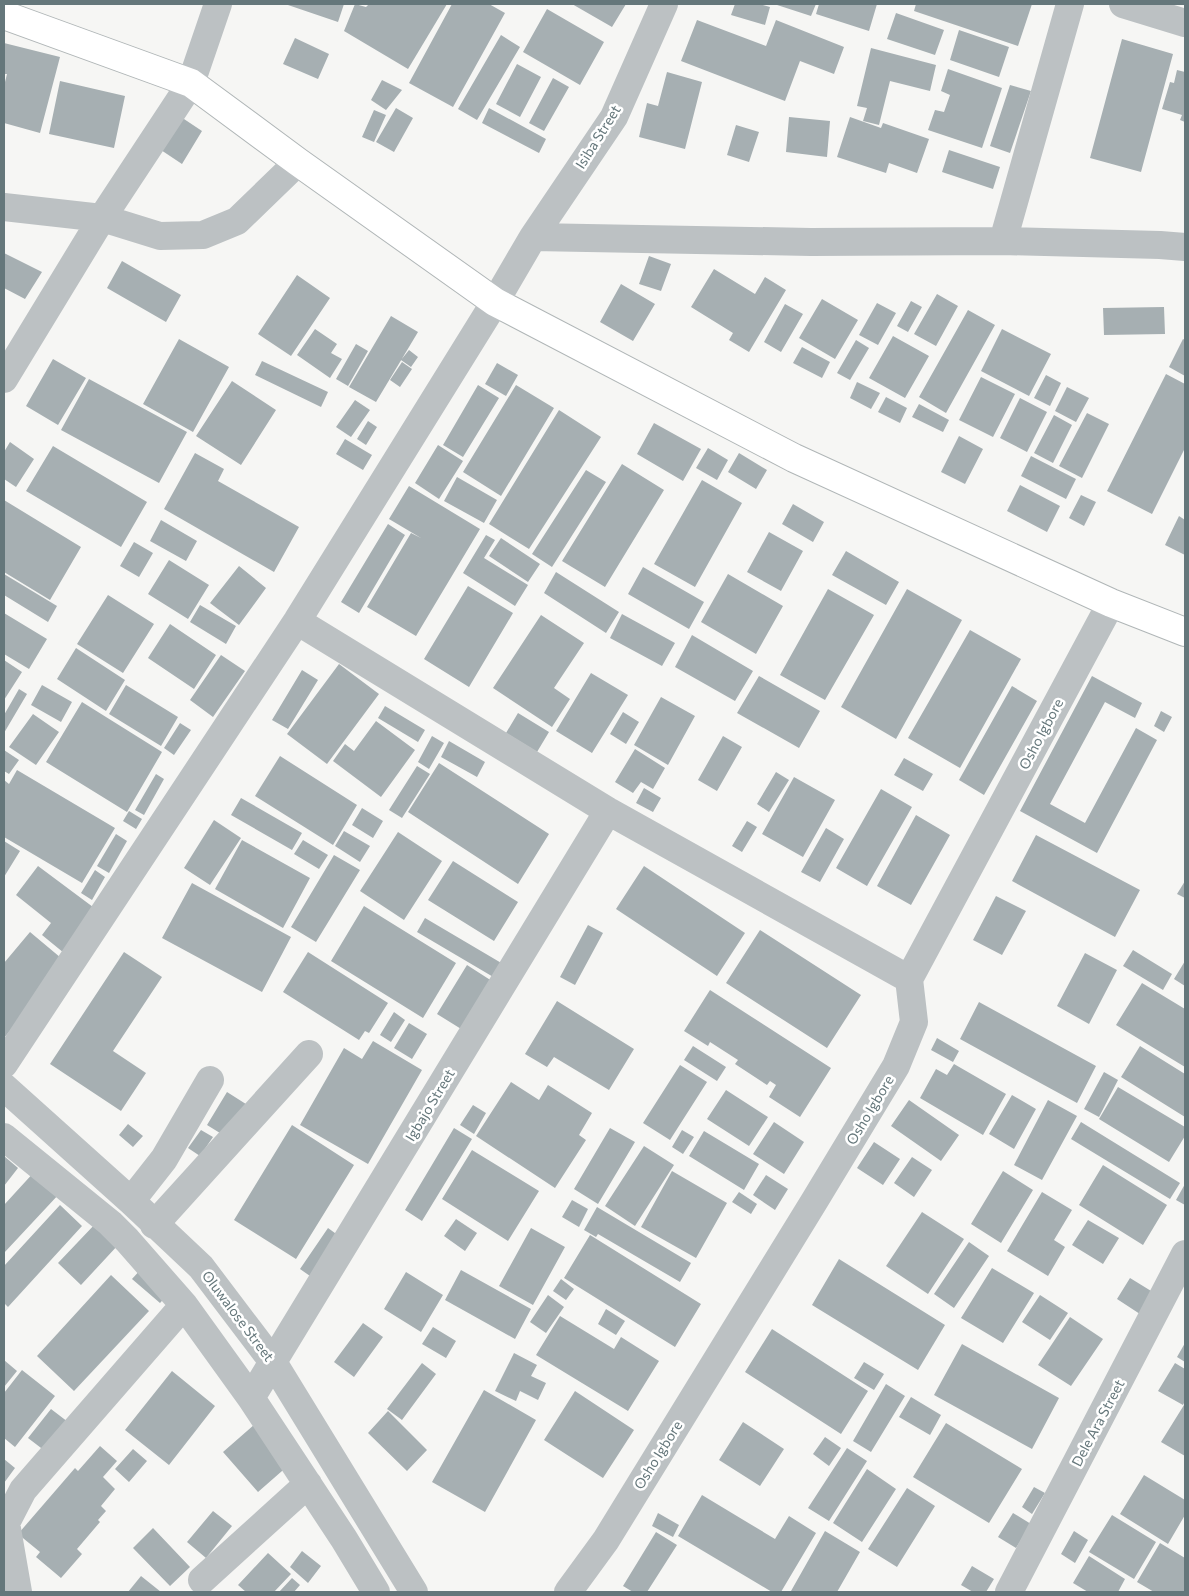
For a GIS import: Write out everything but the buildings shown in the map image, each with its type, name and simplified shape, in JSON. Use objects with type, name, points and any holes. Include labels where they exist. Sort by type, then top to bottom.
[{"type":"main road","points":[[4,15],[191,83],[298,162],[495,302],[794,458],[1112,602],[1185,632]]},
{"type":"street","points":[[4,379],[102,218],[191,83],[218,4]]},
{"type":"street","name":"Isiba Street","points":[[4,1064],[297,622],[495,302],[533,237],[614,116],[664,4]]},
{"type":"street","points":[[1003,241],[1070,4]]},
{"type":"street","points":[[1123,4],[1185,23]]},
{"type":"street","points":[[4,207],[102,218],[160,236],[203,235],[237,221],[298,162]]},
{"type":"street","points":[[533,237],[811,242],[1003,241],[1160,245],[1185,248]]},
{"type":"street","name":"Osho Igbore","points":[[568,1592],[606,1540],[896,1066],[914,1022],[909,979],[1112,602]]},
{"type":"street","points":[[297,622],[608,811],[909,979]]},
{"type":"street","name":"Igbajo Street","points":[[251,1398],[608,811]]},
{"type":"street","points":[[154,1225],[309,1054]]},
{"type":"street","points":[[131,1201],[164,1159],[210,1080]]},
{"type":"street","name":"Oluwalose Street","points":[[4,1087],[131,1201],[154,1225],[201,1267],[273,1362],[414,1592]]},
{"type":"street","points":[[4,1137],[110,1223],[184,1305],[251,1398],[344,1539],[376,1592]]},
{"type":"street","name":"Dele Ara Street","points":[[1009,1592],[1185,1254]]},
{"type":"street","points":[[18,1592],[6,1523],[23,1490],[184,1305]]},
{"type":"street","points":[[202,1580],[308,1484]]}]
